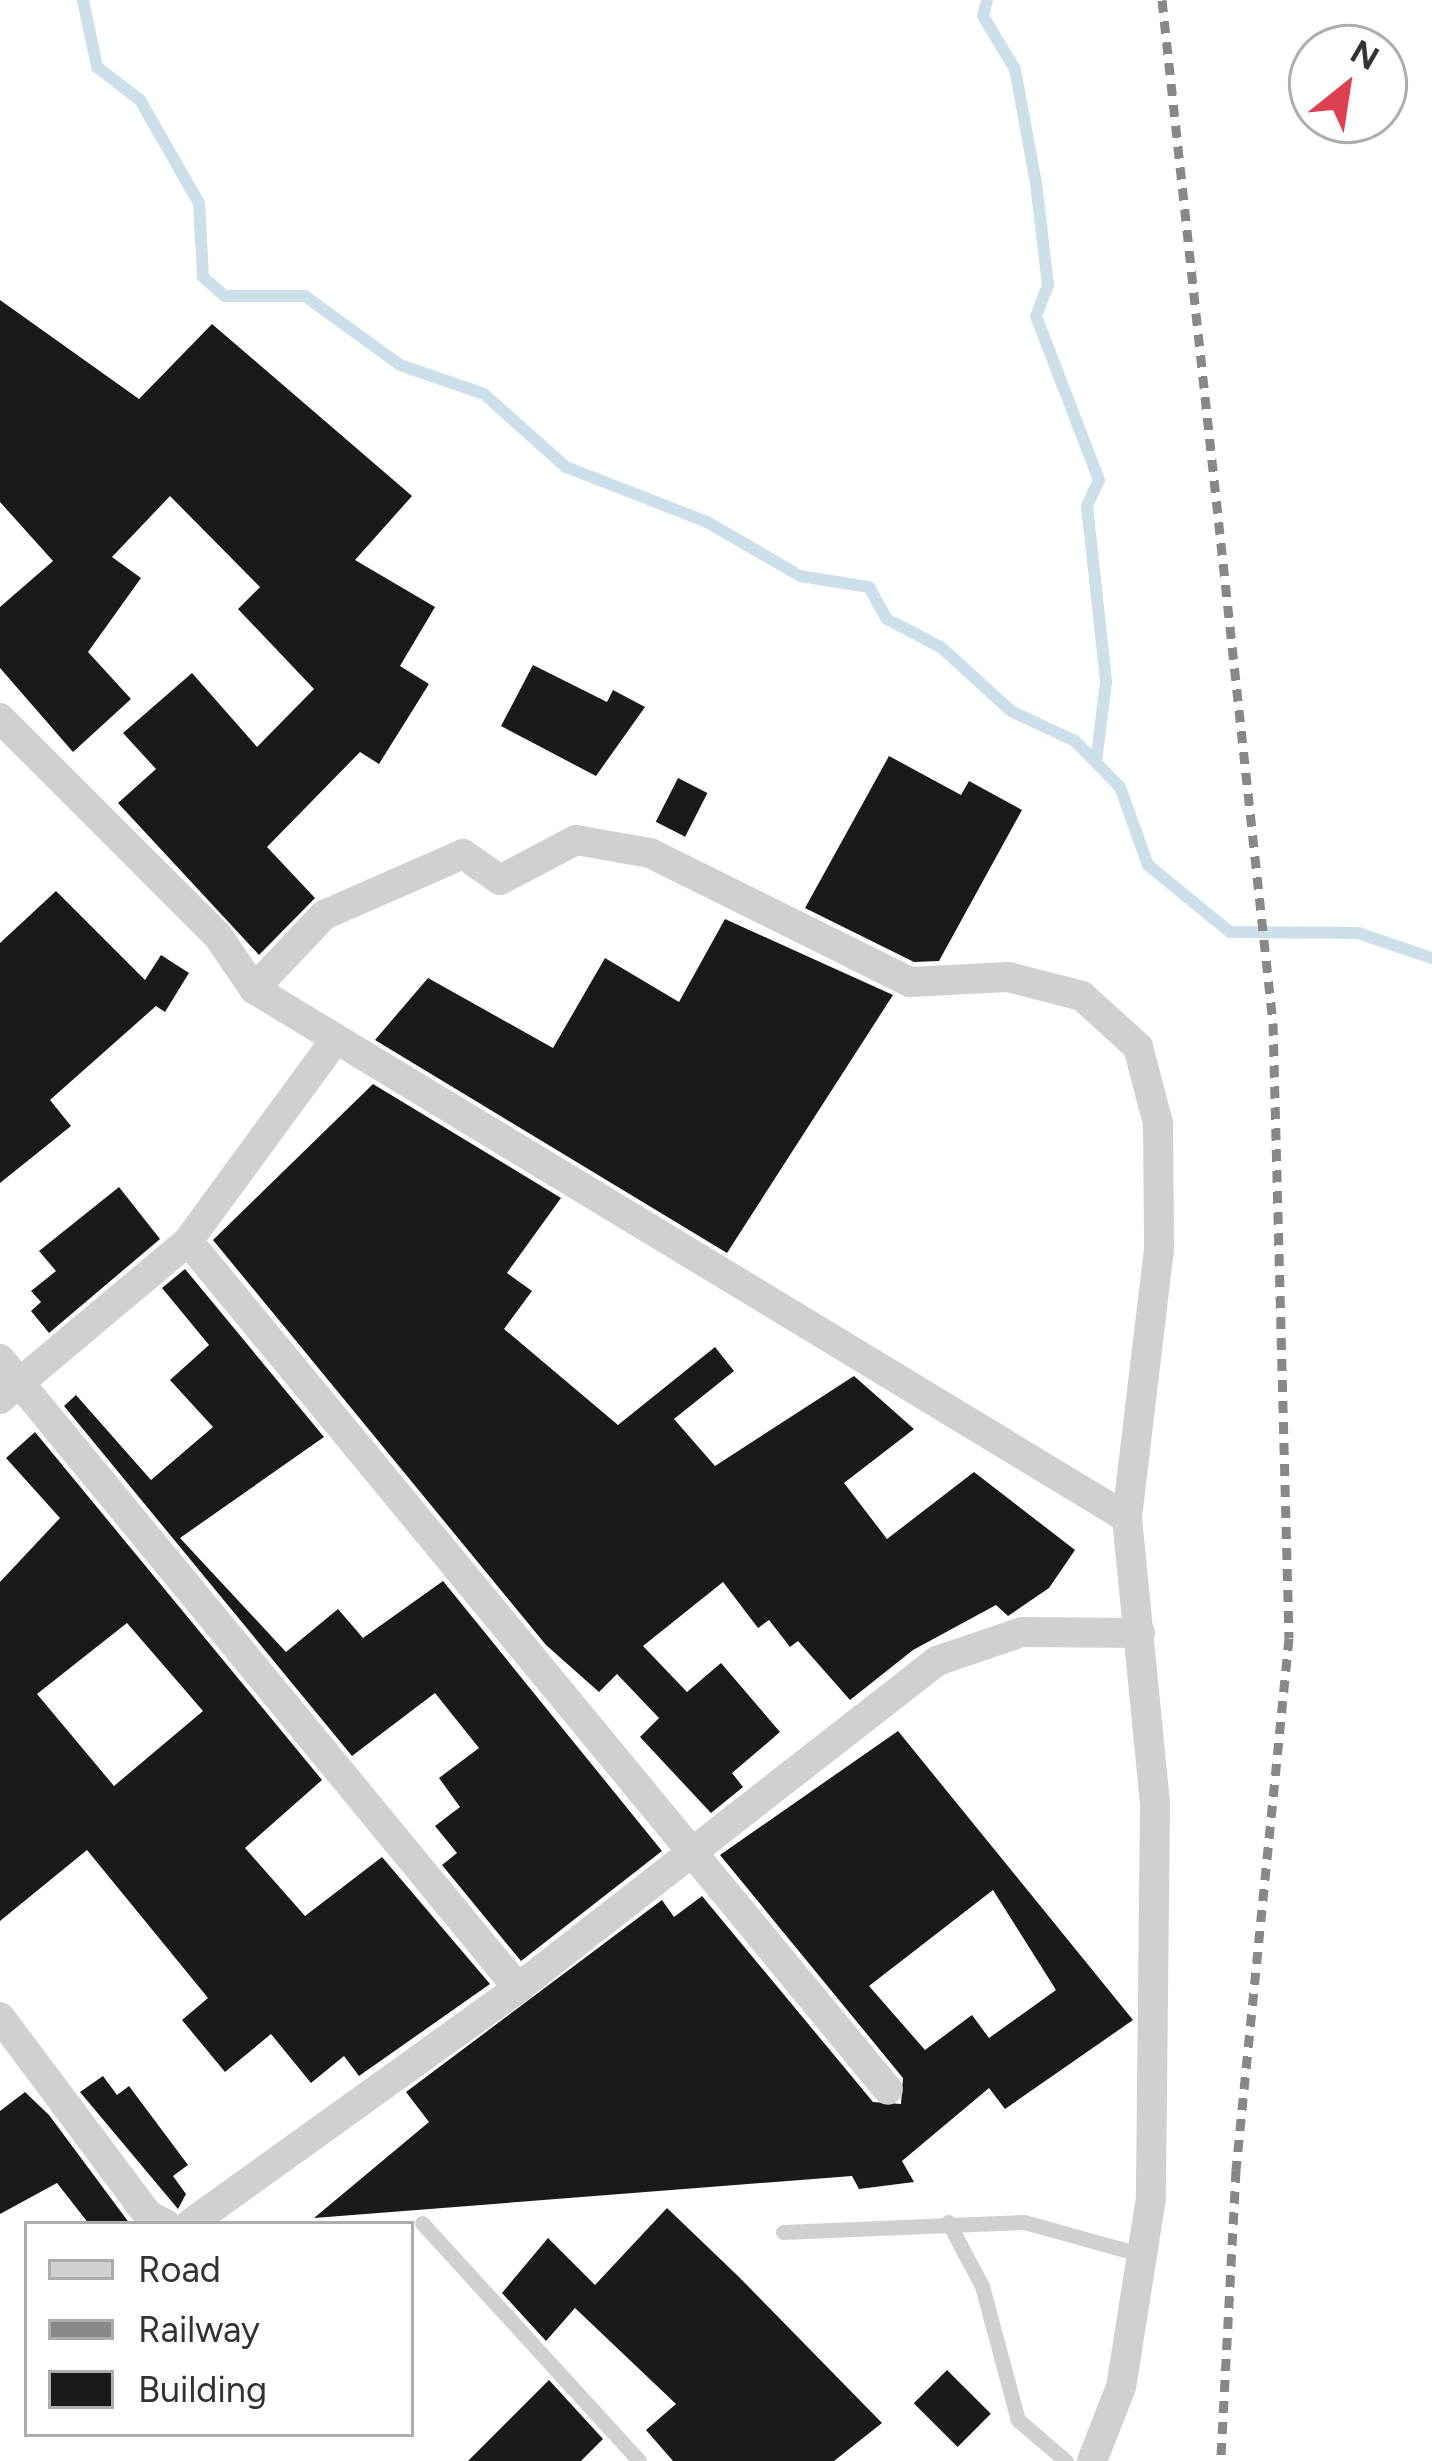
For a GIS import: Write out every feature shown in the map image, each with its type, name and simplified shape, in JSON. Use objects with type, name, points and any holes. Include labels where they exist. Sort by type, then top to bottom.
[{"type":"street","points":[[0,718],[218,937],[254,989],[1127,1518]]},
{"type":"street","points":[[254,989],[324,915],[464,854],[500,880],[576,840],[650,853],[910,982],[1007,977],[1082,996],[1138,1047],[1158,1123],[1160,1249],[1127,1518],[1140,1633],[1156,1876],[1143,2255],[1121,2387],[1092,2461]]},
{"type":"street","points":[[12,1393],[188,1240],[335,1040]]},
{"type":"street","points":[[188,1240],[888,2090]]},
{"type":"street","points":[[0,1359],[12,1393],[518,1988]]},
{"type":"street","points":[[194,2221],[518,1988],[690,1850],[976,1641],[1140,1633]]},
{"type":"street","points":[[0,2017],[148,2216],[159,2221]]},
{"type":"lane","points":[[948,2222],[982,2286],[1018,2420],[1066,2461]]},
{"type":"lane","points":[[783,2232],[948,2222],[1056,2225],[1143,2255]]},
{"type":"lane","points":[[422,2223],[638,2461]]},
{"type":"building","points":[[0,300],[139,399],[212,324],[412,496],[355,560],[435,607],[400,666],[429,684],[379,764],[360,752],[267,847],[315,898],[259,955],[118,803],[156,769],[123,733],[192,673],[257,747],[314,689],[238,609],[260,587],[170,496],[112,557],[141,578],[88,652],[131,699],[73,752],[0,668],[0,607],[53,561],[0,502]]},
{"type":"building","points":[[533,665],[607,702],[613,690],[645,707],[596,776],[501,726]]},
{"type":"building","points":[[889,756],[961,795],[969,781],[1022,810],[939,961],[914,962],[805,908]]},
{"type":"building","points":[[678,778],[707,793],[685,837],[656,822]]},
{"type":"building","points":[[56,891],[145,980],[161,955],[189,973],[165,1012],[156,1006],[50,1100],[71,1126],[0,1183],[0,943]]},
{"type":"building","points":[[725,919],[893,995],[727,1253],[375,1040],[428,978],[553,1048],[605,958],[679,1002]]},
{"type":"building","points":[[373,1084],[561,1198],[507,1273],[532,1291],[504,1329],[618,1425],[715,1347],[734,1371],[674,1419],[715,1466],[854,1376],[914,1429],[844,1483],[887,1539],[974,1472],[1075,1550],[1049,1588],[1008,1616],[996,1605],[913,1650],[850,1700],[798,1641],[790,1647],[769,1620],[758,1628],[723,1582],[643,1646],[687,1692],[721,1663],[780,1732],[732,1773],[743,1787],[711,1813],[640,1737],[659,1718],[617,1674],[599,1692],[546,1645],[213,1240]]},
{"type":"building","points":[[119,1187],[160,1239],[49,1333],[31,1311],[41,1302],[31,1291],[56,1271],[39,1251]]},
{"type":"building","points":[[185,1269],[324,1437],[180,1538],[286,1652],[338,1609],[363,1638],[443,1581],[662,1851],[521,1961],[442,1865],[457,1853],[435,1826],[460,1807],[439,1778],[479,1748],[435,1693],[352,1756],[64,1406],[76,1395],[151,1480],[213,1427],[170,1380],[209,1345],[162,1288]]},
{"type":"building","points":[[35,1432],[322,1780],[245,1848],[305,1916],[382,1857],[490,1984],[359,2076],[344,2056],[311,2083],[271,2034],[225,2072],[182,2020],[208,1998],[87,1850],[0,1921],[0,1582],[60,1518],[6,1458]],"holes":[[[127,1623],[203,1711],[114,1786],[37,1694]]]},
{"type":"building","points":[[898,1731],[1133,2020],[1005,2109],[989,2088],[902,2161],[914,2182],[859,2189],[852,2176],[314,2218],[429,2122],[406,2092],[662,1900],[674,1917],[702,1896],[873,2102],[901,2104],[903,2078],[720,1855]],"holes":[[[993,1890],[1056,1990],[989,2038],[972,2015],[925,2050],[869,1986]]]},
{"type":"building","points":[[103,2076],[117,2095],[129,2086],[188,2165],[173,2176],[186,2194],[178,2209],[80,2092]]},
{"type":"building","points":[[25,2092],[49,2115],[128,2221],[87,2221],[57,2183],[0,2214],[0,2111]]},
{"type":"building","points":[[667,2208],[882,2423],[834,2461],[673,2461],[646,2430],[676,2404],[575,2308],[546,2341],[502,2293],[548,2238],[595,2285]]},
{"type":"building","points":[[947,2370],[991,2414],[958,2447],[914,2403]]},
{"type":"building","points":[[549,2380],[603,2439],[581,2461],[468,2461]]},
{"type":"waterway","points":[[83,0],[97,67],[140,100],[199,203],[203,277],[225,296],[305,296],[400,365],[484,394],[566,467],[707,522],[800,576],[869,587],[887,619],[942,648],[1011,711],[1075,741],[1120,787],[1148,865],[1230,932],[1358,933],[1432,958]]},
{"type":"waterway","points":[[987,0],[983,16],[1015,69],[1036,183],[1048,285],[1036,316],[1099,480],[1087,506],[1106,682],[1096,762]]},
{"type":"railway","points":[[1162,0],[1273,1023],[1289,1638],[1236,2170],[1221,2461]]}]
